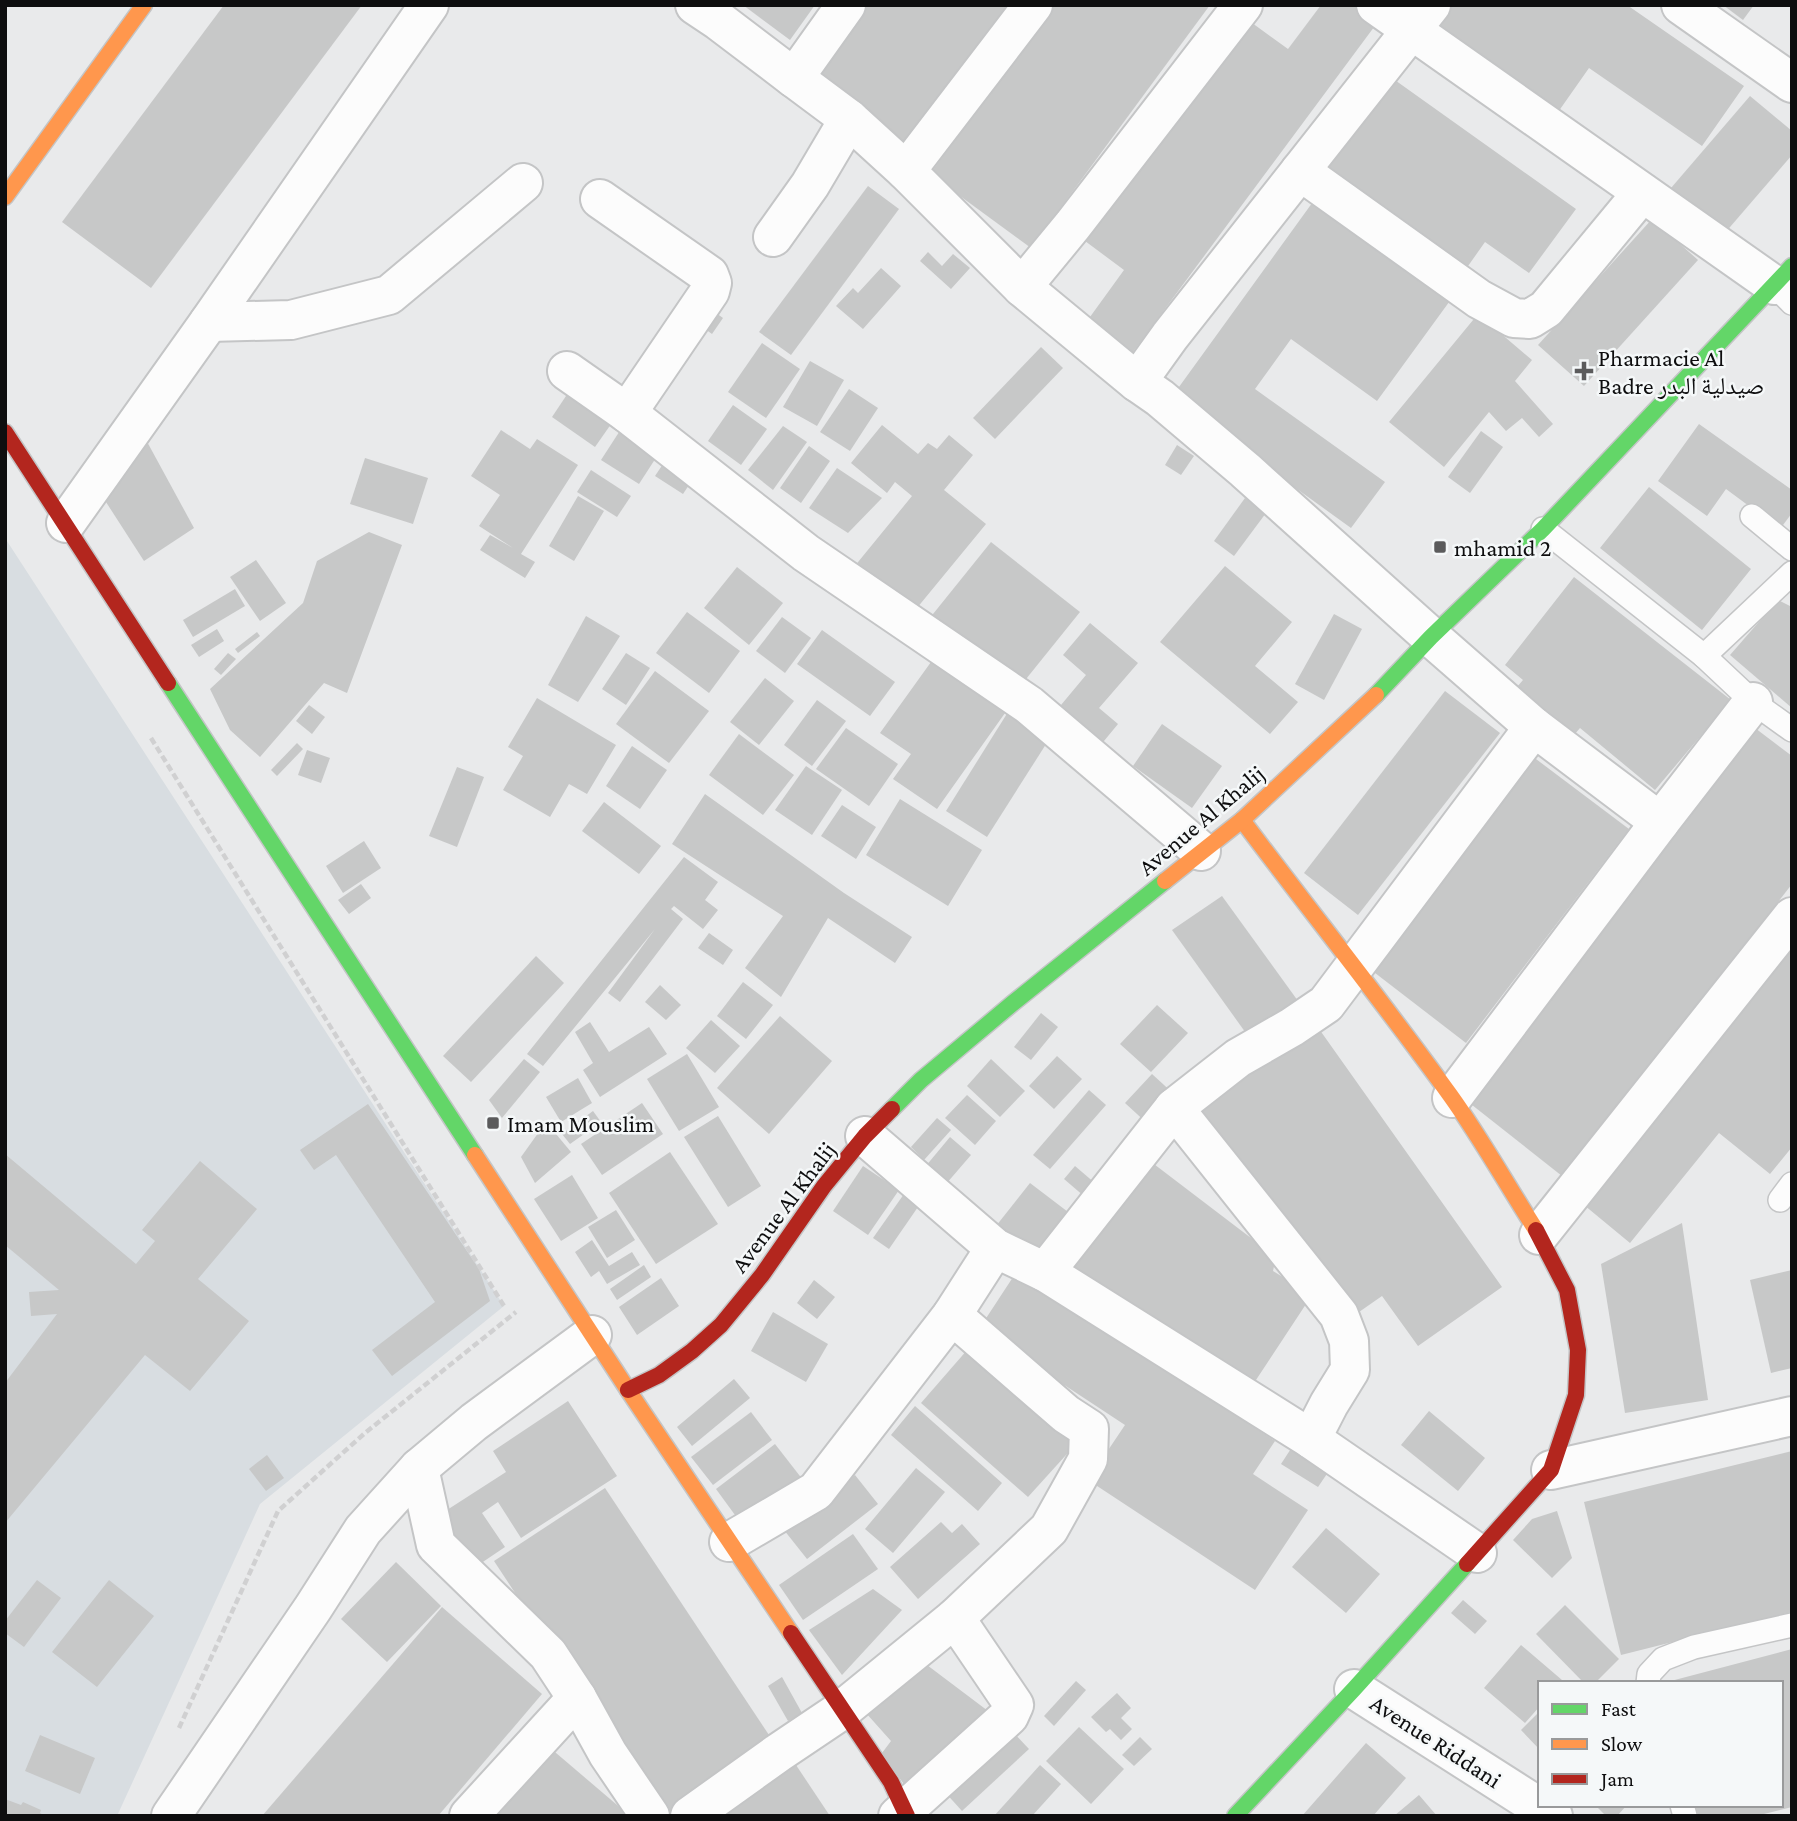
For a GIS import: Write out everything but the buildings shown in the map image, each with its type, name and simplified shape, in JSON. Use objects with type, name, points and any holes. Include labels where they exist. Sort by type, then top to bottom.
[{"type":"street","points":[[5,197],[144,5]]},
{"type":"street","points":[[66,523],[429,5]]},
{"type":"street","points":[[695,5],[719,20],[849,119],[906,171],[1022,287],[1245,470],[1534,727],[1660,822]]},
{"type":"street","points":[[794,78],[846,5]]},
{"type":"street","points":[[906,171],[1033,5]]},
{"type":"street","points":[[1022,287],[1243,5]]},
{"type":"street","points":[[1376,5],[1421,18],[1642,193],[1786,285]]},
{"type":"street","points":[[1681,5],[1792,83]]},
{"type":"street","points":[[1137,382],[1170,336],[1421,18]]},
{"type":"street","points":[[773,237],[810,185],[849,119]]},
{"type":"street","points":[[1300,171],[1479,299],[1514,318],[1530,319],[1546,309],[1642,193]]},
{"type":"street","points":[[209,322],[291,320],[389,295],[523,183]]},
{"type":"street","points":[[600,199],[693,262],[709,275],[712,283],[710,291],[627,413]]},
{"type":"street","name":"Avenue Al Khalij","points":[[628,1390],[659,1375],[692,1351],[720,1325],[762,1275],[824,1186],[865,1136],[921,1080],[1242,820],[1370,701],[1431,637],[1544,529],[1786,285]]},
{"type":"street","points":[[567,371],[627,413],[806,553],[1029,705],[1201,851]]},
{"type":"street","points":[[5,432],[628,1390],[891,1783],[903,1814],[1009,1716],[1014,1705],[955,1618]]},
{"type":"street","points":[[1452,1098],[1753,702]]},
{"type":"street","points":[[1045,1272],[1174,1108],[1238,1058],[1326,1004],[1534,727]]},
{"type":"street","points":[[1235,1816],[1354,1689],[1551,1470],[1576,1395],[1578,1350],[1567,1290],[1539,1235],[1452,1098],[1242,820]]},
{"type":"street","points":[[1539,1235],[1792,917]]},
{"type":"street","points":[[1174,1108],[1339,1315],[1349,1341],[1350,1370],[1311,1439]]},
{"type":"street","points":[[865,1136],[995,1248],[1045,1272],[1311,1439],[1478,1553]]},
{"type":"street","points":[[729,1542],[816,1491],[952,1315],[995,1248]]},
{"type":"street","points":[[690,1816],[842,1710],[955,1618],[1049,1530],[1088,1459],[1089,1429],[1066,1414],[952,1315]]},
{"type":"street","points":[[171,1816],[363,1530],[419,1468],[474,1422],[592,1335]]},
{"type":"street","points":[[1551,1470],[1792,1416]]},
{"type":"street","points":[[419,1468],[436,1545],[548,1654],[577,1698],[608,1754],[650,1816]]},
{"type":"street","name":"Avenue Riddani","points":[[1354,1689],[1538,1806]]},
{"type":"street","points":[[469,1816],[577,1698]]},
{"type":"lane","points":[[1752,516],[1792,549]]},
{"type":"lane","points":[[1544,529],[1704,656],[1753,702],[1792,730]]},
{"type":"lane","points":[[1704,656],[1792,573]]},
{"type":"lane","points":[[1648,1681],[1649,1674],[1663,1659],[1694,1647],[1792,1625]]},
{"type":"path","points":[[145,727],[504,1306]]},
{"type":"path","points":[[173,1740],[278,1511],[365,1433],[516,1312]]},
{"type":"shaded area","points":[[5,538],[504,1306],[260,1504],[117,1816],[5,1816]]},
{"type":"traffic: fast","points":[[1376,695],[1431,637],[1543,529],[1792,266]]},
{"type":"traffic: fast","points":[[168,683],[475,1155]]},
{"type":"traffic: fast","points":[[892,1109],[921,1080],[1013,1003],[1165,881]]},
{"type":"traffic: fast","points":[[1235,1816],[1467,1564]]},
{"type":"traffic: slow","points":[[5,197],[144,5]]},
{"type":"traffic: slow","points":[[1165,881],[1242,820],[1376,695]]},
{"type":"traffic: slow","points":[[1242,820],[1450,1095],[1536,1230]]},
{"type":"traffic: slow","points":[[475,1155],[791,1633]]},
{"type":"traffic: jam","points":[[5,432],[168,683]]},
{"type":"traffic: jam","points":[[628,1390],[659,1375],[721,1325],[762,1275],[824,1186],[865,1136],[892,1109]]},
{"type":"traffic: jam","points":[[1467,1564],[1551,1470],[1576,1395],[1578,1350],[1567,1290],[1536,1230]]},
{"type":"traffic: jam","points":[[791,1633],[891,1782],[907,1816]]},
{"type":"place","name":"Pharmacie Al Badre صيدلية البدر","points":[[1584,371]]},
{"type":"place","name":"mhamid 2","points":[[1440,547]]},
{"type":"place","name":"Imam Mouslim","points":[[493,1123]]}]
